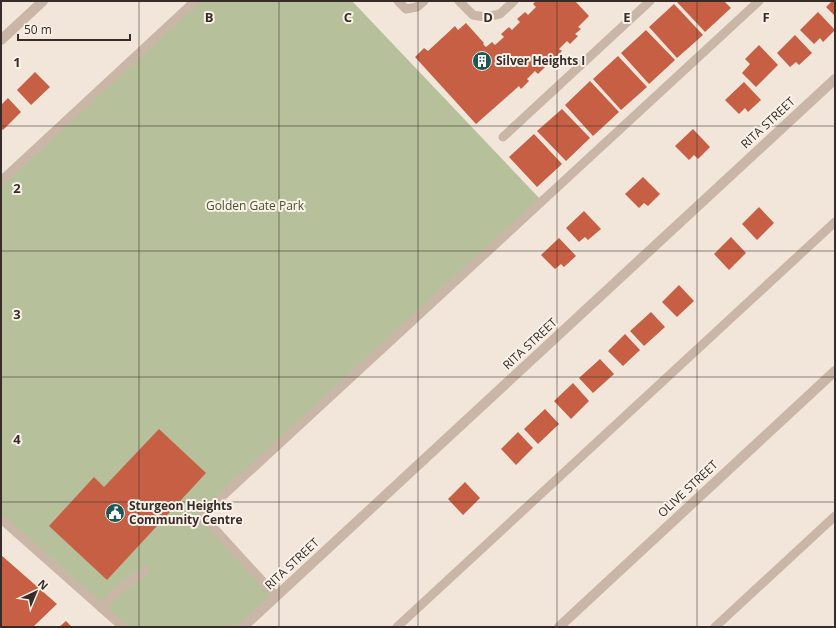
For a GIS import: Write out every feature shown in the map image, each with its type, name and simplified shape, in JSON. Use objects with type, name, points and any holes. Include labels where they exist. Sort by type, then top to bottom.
[{"type":"street","points":[[1,40],[43,1]]},
{"type":"street","name":"RITA STREET","points":[[243,627],[835,79]]},
{"type":"street","name":"OLIVE STREET","points":[[559,627],[835,371]]},
{"type":"lane","points":[[1,181],[195,1]]},
{"type":"lane","points":[[398,1],[406,9],[417,7],[424,1]]},
{"type":"lane","points":[[459,1],[473,15],[485,17],[500,14],[514,1]]},
{"type":"lane","points":[[503,137],[650,1]]},
{"type":"lane","points":[[276,596],[202,514],[759,1]]},
{"type":"lane","points":[[397,627],[835,222]]},
{"type":"lane","points":[[715,627],[835,516]]},
{"type":"lane","points":[[1,519],[123,627]]},
{"type":"lane","points":[[101,608],[118,590],[145,571]]},
{"type":"green space","name":"Golden Gate Park","points":[[195,1],[352,1],[542,201],[202,514],[276,596],[243,627],[123,627],[1,519],[1,181]]},
{"type":"building","name":"Silver Heights I","points":[[536,1],[575,1],[589,16],[578,27],[581,29],[575,34],[578,36],[570,44],[567,41],[559,49],[562,51],[554,59],[551,56],[543,64],[545,67],[538,74],[535,71],[527,79],[529,81],[521,89],[519,86],[476,124],[415,57],[424,48],[428,51],[455,26],[458,30],[466,23],[486,47],[492,42],[495,45],[504,37],[501,34],[509,27],[512,30],[520,22],[517,19],[525,12],[528,15],[536,7],[533,4]]},
{"type":"building","points":[[676,1],[724,1],[731,8],[705,32]]},
{"type":"building","points":[[832,1],[835,1],[835,16],[826,7]]},
{"type":"building","points":[[674,4],[703,35],[677,58],[649,27]]},
{"type":"building","points":[[818,12],[835,30],[823,42],[820,38],[814,44],[800,30]]},
{"type":"building","points":[[646,30],[675,60],[649,84],[621,53]]},
{"type":"building","points":[[795,35],[812,53],[799,65],[796,62],[790,67],[777,53]]},
{"type":"building","points":[[759,45],[778,65],[756,87],[742,73],[750,64],[745,59]]},
{"type":"building","points":[[618,56],[647,87],[621,110],[593,79]]},
{"type":"building","points":[[35,72],[50,87],[31,105],[17,90]]},
{"type":"building","points":[[590,81],[619,112],[593,136],[565,105]]},
{"type":"building","points":[[744,82],[761,100],[748,112],[745,108],[739,114],[725,100]]},
{"type":"building","points":[[8,98],[21,112],[3,130],[1,128],[1,105]]},
{"type":"building","points":[[562,109],[590,138],[566,161],[537,131]]},
{"type":"building","points":[[693,129],[710,147],[698,159],[694,155],[689,160],[675,146]]},
{"type":"building","points":[[534,134],[562,164],[537,187],[509,157]]},
{"type":"building","points":[[643,177],[660,194],[648,206],[644,203],[639,208],[625,194]]},
{"type":"building","points":[[759,207],[774,223],[757,240],[742,224]]},
{"type":"building","points":[[584,211],[601,229],[588,240],[585,237],[579,242],[566,228]]},
{"type":"building","points":[[731,237],[746,253],[729,270],[714,254]]},
{"type":"building","points":[[559,238],[576,256],[564,267],[561,264],[555,269],[541,255]]},
{"type":"building","points":[[679,285],[694,301],[677,317],[662,302]]},
{"type":"building","points":[[651,312],[665,327],[644,346],[630,331]]},
{"type":"building","points":[[625,334],[640,350],[623,366],[608,351]]},
{"type":"building","points":[[600,359],[614,374],[593,393],[579,378]]},
{"type":"building","points":[[573,383],[589,401],[571,419],[554,401]]},
{"type":"building","points":[[545,409],[559,424],[538,444],[524,429]]},
{"type":"building","name":"Sturgeon Heights Community Centre","points":[[159,429],[206,473],[107,580],[49,526],[94,477],[104,487]]},
{"type":"building","points":[[518,432],[533,448],[516,465],[501,449]]},
{"type":"building","points":[[465,482],[480,498],[463,515],[448,499]]},
{"type":"building","points":[[1,555],[57,604],[33,627],[1,627]]},
{"type":"building","points":[[66,621],[72,627],[59,627]]},
{"type":"place","name":"Silver Heights I","points":[[482,61]]},
{"type":"place","name":"Sturgeon Heights Community Centre","points":[[115,513]]}]
